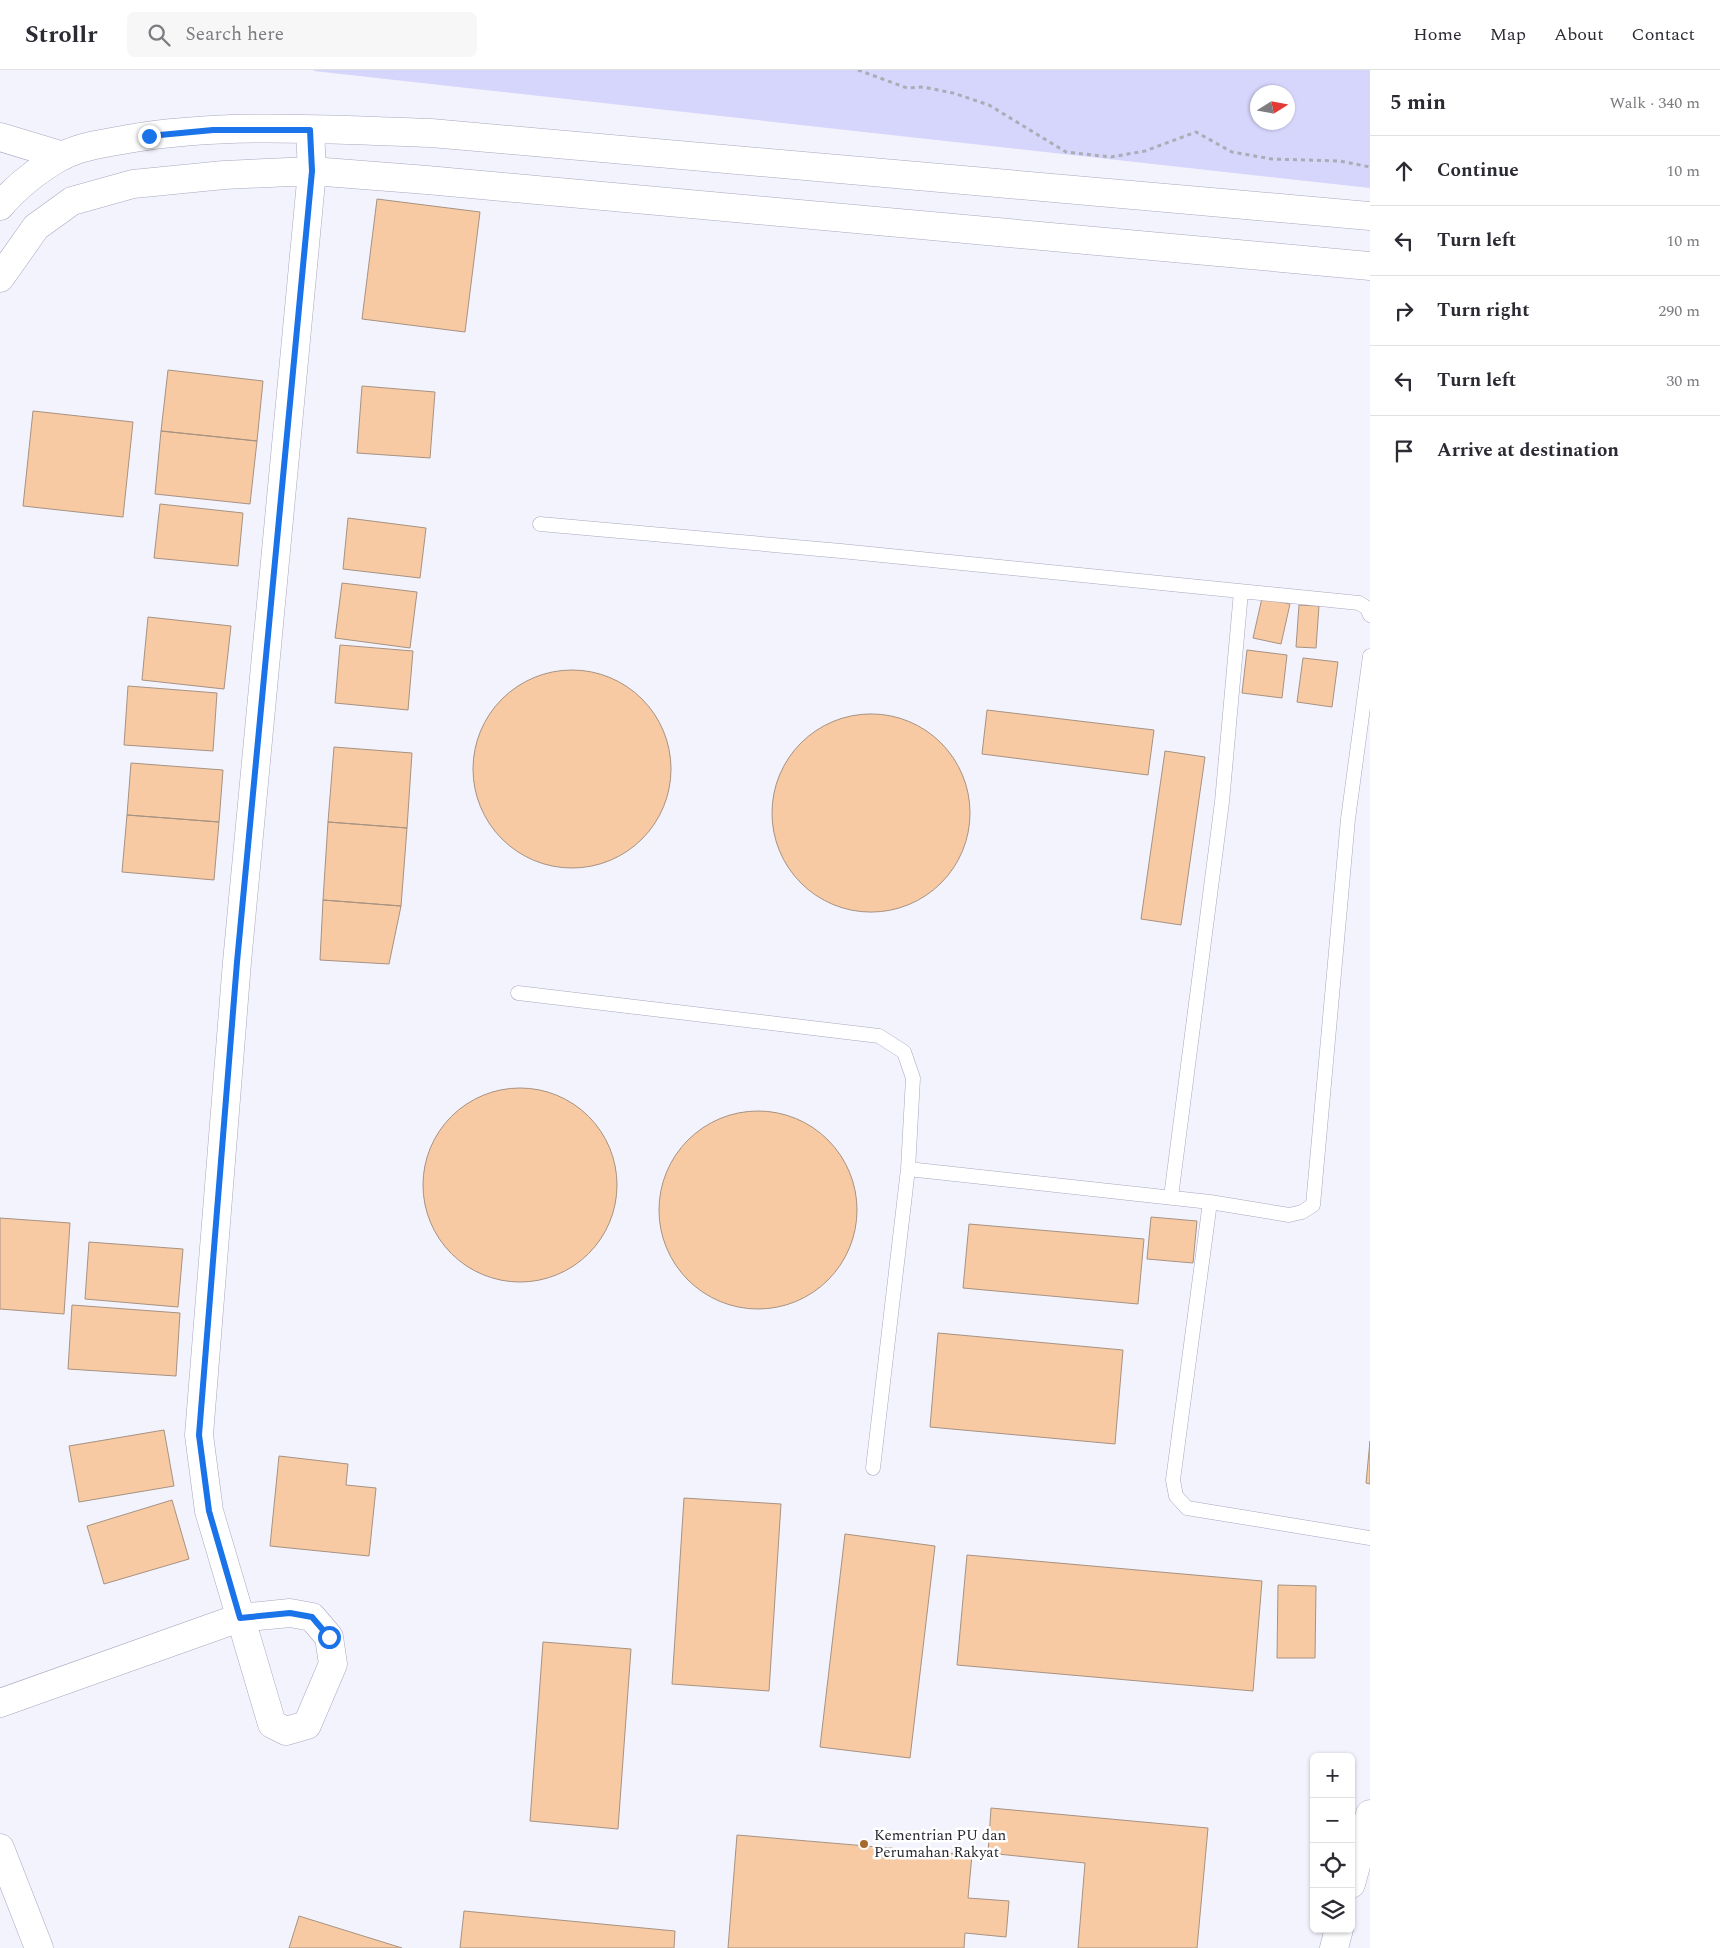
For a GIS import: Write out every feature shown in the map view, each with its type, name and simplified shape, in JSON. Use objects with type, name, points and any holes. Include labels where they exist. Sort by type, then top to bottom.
[{"type":"street","points":[[0,206],[14,189],[63,156],[97,144],[149,136],[213,130],[310,130],[431,133],[1370,216]]},
{"type":"street","points":[[0,1703],[240,1618],[209,1511],[199,1435],[238,952],[312,171],[310,130]]},
{"type":"street","points":[[0,137],[63,156]]},
{"type":"street","points":[[0,278],[36,227],[72,201],[133,184],[224,175],[312,171],[437,180],[1370,266]]},
{"type":"street","points":[[1355,1869],[1370,1814]]},
{"type":"street","points":[[0,1848],[39,1948]]},
{"type":"street","points":[[1334,1948],[1338,1933]]},
{"type":"lane","points":[[540,524],[841,551],[1359,603],[1367,608],[1370,615]]},
{"type":"lane","points":[[1171,1197],[1222,802],[1241,592]]},
{"type":"lane","points":[[908,1169],[1171,1197],[1289,1214],[1302,1212],[1313,1205],[1348,820],[1370,656]]},
{"type":"lane","points":[[518,993],[879,1036],[904,1052],[912,1078],[908,1169],[872,1468]]},
{"type":"lane","points":[[1210,1202],[1173,1480],[1176,1496],[1186,1508],[1370,1538]]},
{"type":"path","points":[[858,70],[907,88],[923,87],[953,93],[990,105],[1066,152],[1111,157],[1145,151],[1196,132],[1232,152],[1272,159],[1340,162],[1370,167]]},
{"type":"shaded area","points":[[1370,70],[1370,188],[314,71]]},
{"type":"building","points":[[377,199],[480,212],[465,332],[362,319]]},
{"type":"building","points":[[168,370],[263,381],[257,441],[161,431]]},
{"type":"building","points":[[362,386],[435,392],[430,458],[357,453]]},
{"type":"building","points":[[33,411],[133,422],[123,517],[23,506]]},
{"type":"building","points":[[161,431],[257,441],[250,504],[155,494]]},
{"type":"building","points":[[160,504],[243,513],[238,566],[154,558]]},
{"type":"building","points":[[348,518],[426,528],[420,578],[343,569]]},
{"type":"building","points":[[342,583],[417,592],[410,648],[335,638]]},
{"type":"building","points":[[1262,598],[1290,604],[1281,644],[1253,638]]},
{"type":"building","points":[[1299,605],[1319,606],[1316,648],[1296,647]]},
{"type":"building","points":[[148,617],[231,626],[224,689],[142,680]]},
{"type":"building","points":[[340,645],[413,651],[408,710],[335,703]]},
{"type":"building","points":[[1247,650],[1287,655],[1282,698],[1242,693]]},
{"type":"building","points":[[1303,658],[1338,662],[1332,707],[1297,702]]},
{"type":"building","points":[[562,670],[582,670],[601,674],[619,681],[635,692],[649,706],[664,731],[671,759],[667,798],[660,816],[649,832],[635,846],[619,857],[601,864],[582,868],[562,868],[543,864],[525,857],[509,846],[495,832],[484,816],[477,798],[473,779],[473,759],[477,740],[484,722],[495,706],[509,692],[525,681],[543,674]]},
{"type":"building","points":[[128,686],[217,693],[213,751],[124,745]]},
{"type":"building","points":[[987,710],[1154,730],[1148,775],[982,754]]},
{"type":"building","points":[[861,714],[881,714],[900,718],[918,725],[934,736],[948,750],[963,775],[970,803],[966,842],[959,860],[948,876],[934,890],[918,901],[900,908],[881,912],[861,912],[842,908],[824,901],[808,890],[794,876],[783,860],[776,842],[772,823],[772,803],[776,784],[783,766],[794,750],[808,736],[824,725],[842,718]]},
{"type":"building","points":[[334,747],[412,753],[407,828],[328,822]]},
{"type":"building","points":[[1165,751],[1205,757],[1181,925],[1141,919]]},
{"type":"building","points":[[131,763],[223,770],[219,822],[127,815]]},
{"type":"building","points":[[127,815],[219,822],[214,880],[122,872]]},
{"type":"building","points":[[328,822],[407,828],[401,906],[323,900]]},
{"type":"building","points":[[323,900],[401,906],[389,964],[320,960]]},
{"type":"building","points":[[510,1088],[530,1088],[566,1099],[589,1116],[601,1131],[610,1148],[617,1175],[617,1195],[610,1222],[601,1239],[589,1254],[574,1266],[557,1275],[530,1282],[510,1282],[474,1271],[458,1260],[445,1247],[434,1231],[427,1213],[423,1195],[423,1175],[434,1139],[445,1123],[458,1110],[474,1099],[492,1092]]},
{"type":"building","points":[[748,1111],[768,1111],[787,1115],[805,1122],[821,1133],[835,1147],[850,1172],[857,1200],[853,1239],[846,1257],[835,1273],[821,1287],[805,1298],[787,1305],[768,1309],[748,1309],[729,1305],[711,1298],[695,1287],[681,1273],[670,1257],[663,1239],[659,1220],[659,1200],[663,1181],[670,1163],[681,1147],[695,1133],[711,1122],[729,1115]]},
{"type":"building","points":[[1151,1217],[1197,1221],[1193,1263],[1147,1259]]},
{"type":"building","points":[[0,1218],[70,1223],[64,1314],[0,1309]]},
{"type":"building","points":[[969,1224],[1144,1239],[1138,1304],[963,1288]]},
{"type":"building","points":[[89,1242],[183,1249],[178,1307],[85,1299]]},
{"type":"building","points":[[72,1305],[180,1313],[176,1376],[68,1369]]},
{"type":"building","points":[[938,1333],[1123,1350],[1115,1444],[930,1427]]},
{"type":"building","points":[[164,1430],[174,1486],[79,1502],[69,1446]]},
{"type":"building","points":[[1370,1441],[1370,1484],[1366,1483]]},
{"type":"building","points":[[279,1456],[348,1464],[346,1485],[376,1488],[369,1556],[270,1546]]},
{"type":"building","points":[[684,1498],[781,1504],[769,1691],[672,1684]]},
{"type":"building","points":[[172,1500],[189,1559],[104,1584],[87,1526]]},
{"type":"building","points":[[845,1534],[935,1546],[910,1758],[820,1747]]},
{"type":"building","points":[[967,1555],[1262,1581],[1253,1691],[957,1665]]},
{"type":"building","points":[[1278,1585],[1316,1586],[1315,1658],[1277,1658]]},
{"type":"building","points":[[543,1642],[631,1649],[618,1829],[530,1821]]},
{"type":"building","points":[[991,1808],[1208,1828],[1197,1948],[1078,1948],[1085,1863],[988,1853]]},
{"type":"building","points":[[737,1835],[972,1855],[968,1898],[1009,1901],[1006,1937],[965,1933],[964,1948],[728,1948]]},
{"type":"building","points":[[464,1911],[675,1931],[674,1948],[460,1948]]},
{"type":"building","points":[[299,1916],[402,1948],[289,1948]]},
{"type":"place","name":"Kementrian PU dan Perumahan Rakyat","points":[[864,1844]]},
{"type":"route","points":[[149,136],[213,130],[310,130],[312,171],[237,962],[199,1435],[209,1511],[240,1618],[290,1613],[312,1617],[329,1637]]}]
